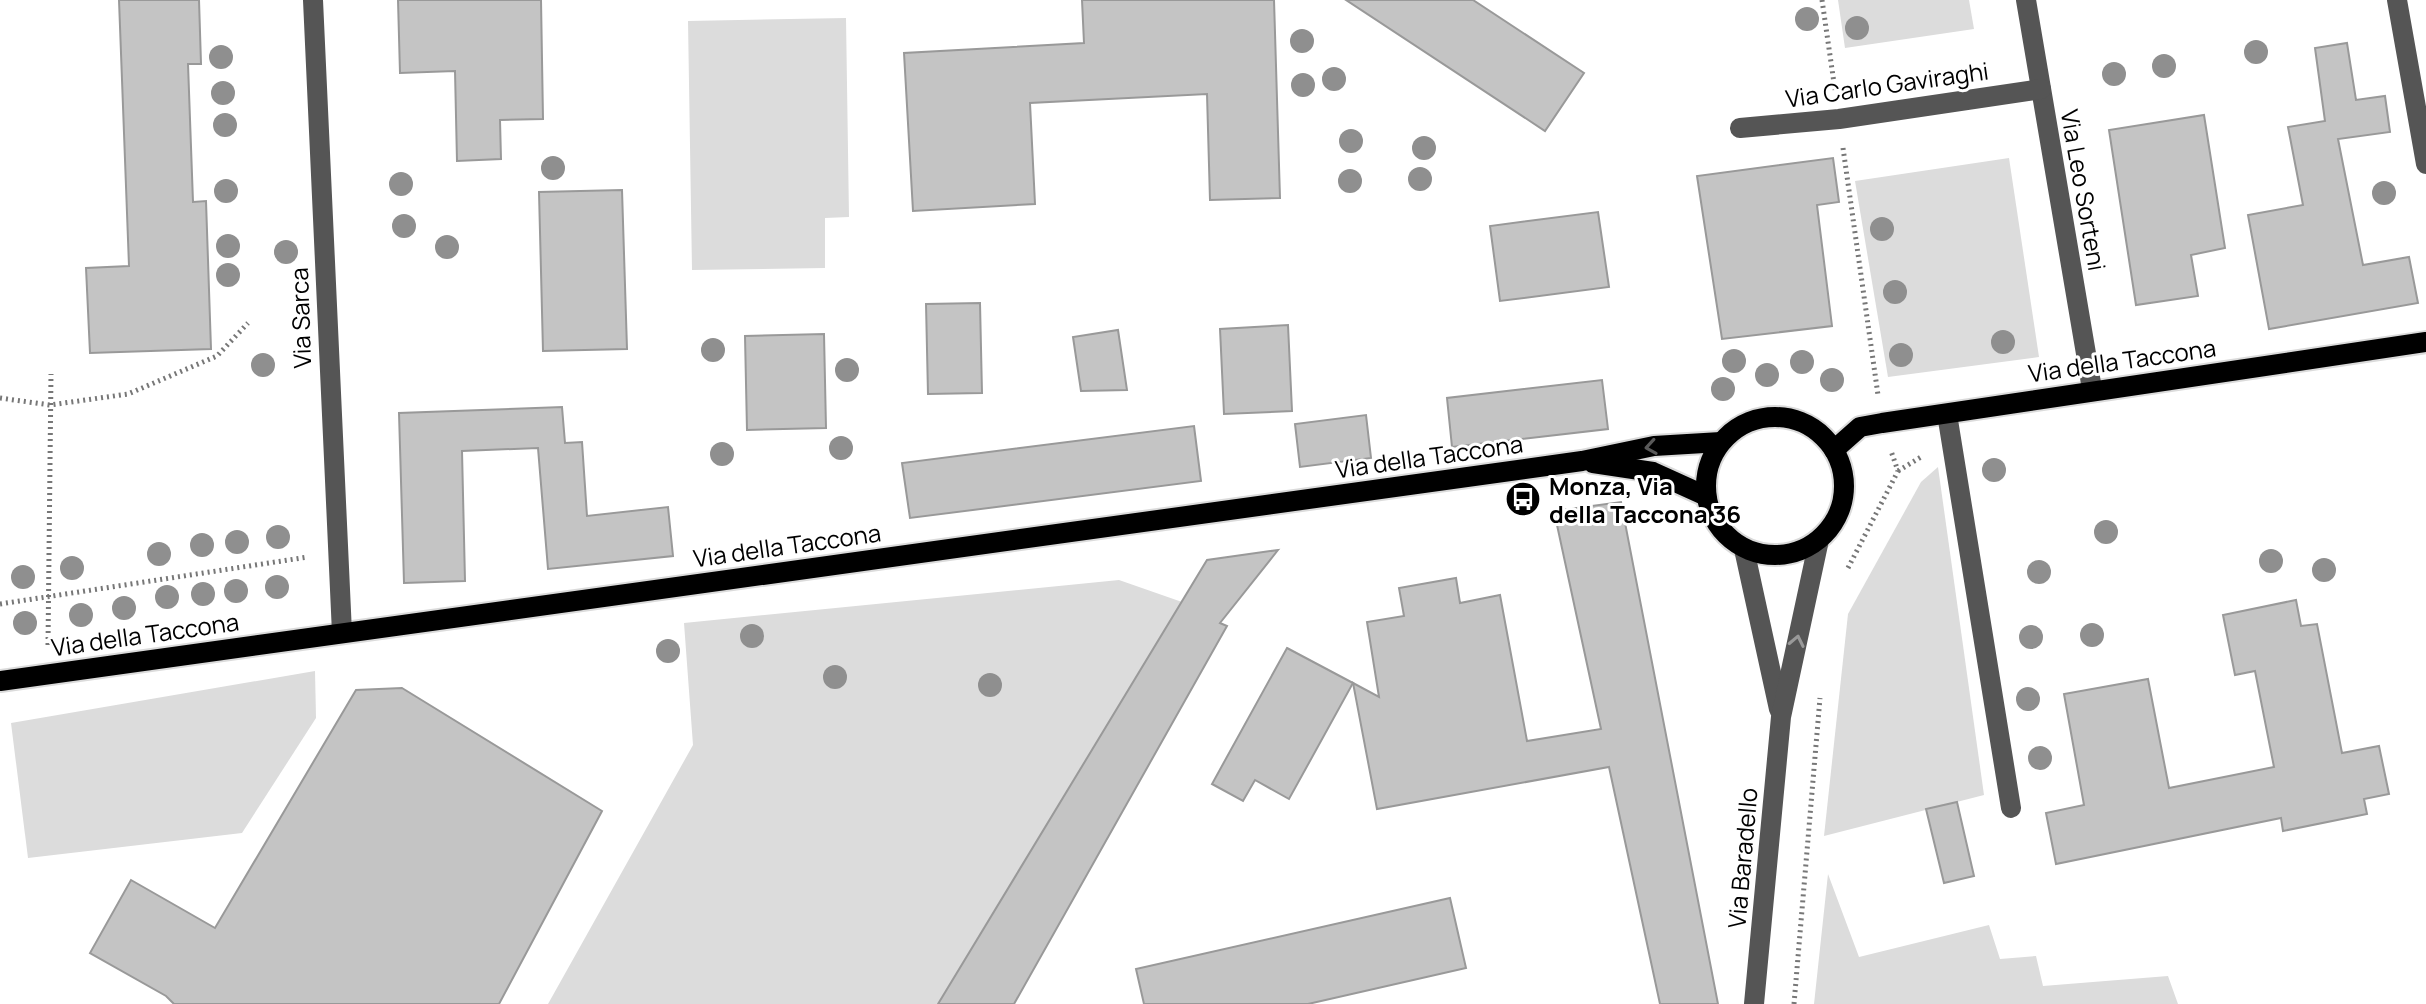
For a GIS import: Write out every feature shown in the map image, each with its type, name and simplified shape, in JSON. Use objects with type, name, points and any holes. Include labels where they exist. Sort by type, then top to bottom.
[{"type":"main road","name":"Via della Taccona","points":[[0,681],[1582,461],[1654,446],[1721,442],[1737,427],[1758,419],[1780,416],[1811,427],[1834,450],[1860,427],[2092,389],[2426,342]]},
{"type":"main road","points":[[1721,442],[1711,458],[1706,496],[1713,518],[1725,536],[1744,549],[1763,555],[1782,555],[1802,550],[1819,540],[1833,526],[1845,488],[1834,450]]},
{"type":"main road","name":"Via della Taccona","points":[[1582,461],[1653,472],[1706,496]]},
{"type":"street","name":"Via Sarca","points":[[313,0],[342,633]]},
{"type":"street","name":"Via Leo Sorteni","points":[[2026,0],[2092,389]]},
{"type":"street","points":[[2397,0],[2426,164]]},
{"type":"street","name":"Via Carlo Gaviraghi","points":[[1740,128],[1839,119],[2041,89]]},
{"type":"street","points":[[1947,414],[2011,808]]},
{"type":"street","name":"Via Baradello","points":[[1754,1004],[1781,717],[1819,540]]},
{"type":"street","name":"Via Baradello","points":[[1744,549],[1781,717]]},
{"type":"path","points":[[1822,0],[1882,423],[1898,471],[1847,571]]},
{"type":"path","points":[[0,398],[50,405],[128,394],[217,356],[248,323]]},
{"type":"path","points":[[47,674],[51,374]]},
{"type":"path","points":[[0,604],[336,553]]},
{"type":"path","points":[[1794,1004],[1821,690]]},
{"type":"shaded area","points":[[1838,0],[1969,0],[1974,29],[1845,48]]},
{"type":"shaded area","points":[[846,18],[849,217],[825,218],[825,268],[692,270],[688,21]]},
{"type":"shaded area","points":[[2009,158],[2039,357],[1888,377],[1855,181]]},
{"type":"shaded area","points":[[1938,467],[1984,795],[1824,836],[1848,614],[1921,482]]},
{"type":"shaded area","points":[[1119,580],[1182,602],[938,1004],[548,1004],[693,745],[684,623]]},
{"type":"shaded area","points":[[315,671],[316,718],[242,833],[28,858],[11,723]]},
{"type":"shaded area","points":[[1828,874],[1859,957],[1989,925],[2000,959],[2036,956],[2043,986],[2168,976],[2178,1004],[1814,1004]]},
{"type":"building","points":[[119,0],[199,0],[201,64],[188,64],[193,202],[206,201],[211,349],[90,353],[86,268],[129,266]]},
{"type":"building","points":[[398,0],[541,0],[543,119],[500,120],[501,159],[457,161],[455,71],[400,73]]},
{"type":"building","points":[[1082,0],[1274,0],[1280,198],[1210,200],[1207,94],[1030,103],[1035,204],[913,211],[904,53],[1084,43]]},
{"type":"building","points":[[1346,0],[1473,0],[1584,73],[1545,131]]},
{"type":"building","points":[[2347,43],[2356,100],[2385,96],[2390,132],[2338,139],[2363,265],[2409,257],[2418,303],[2269,329],[2248,215],[2303,205],[2288,127],[2325,121],[2315,48]]},
{"type":"building","points":[[2204,115],[2225,248],[2191,255],[2198,296],[2136,305],[2109,130]]},
{"type":"building","points":[[1833,158],[1839,202],[1817,205],[1832,326],[1722,339],[1697,176]]},
{"type":"building","points":[[622,190],[627,349],[543,351],[539,192]]},
{"type":"building","points":[[1598,212],[1609,287],[1500,301],[1490,226]]},
{"type":"building","points":[[980,303],[982,393],[928,394],[926,304]]},
{"type":"building","points":[[1288,325],[1292,411],[1224,414],[1220,329]]},
{"type":"building","points":[[1118,330],[1127,390],[1081,391],[1073,337]]},
{"type":"building","points":[[824,334],[826,428],[747,430],[745,336]]},
{"type":"building","points":[[1602,380],[1608,429],[1452,447],[1447,398]]},
{"type":"building","points":[[562,407],[565,443],[582,442],[587,516],[668,507],[673,556],[548,569],[538,448],[462,451],[465,581],[404,583],[399,413]]},
{"type":"building","points":[[1366,415],[1371,458],[1300,467],[1295,424]]},
{"type":"building","points":[[1194,426],[1201,481],[910,518],[902,463]]},
{"type":"building","points":[[1621,502],[1718,1004],[1660,1004],[1609,767],[1377,809],[1353,683],[1379,697],[1367,622],[1404,616],[1399,588],[1456,578],[1460,603],[1500,595],[1527,741],[1601,729],[1554,511]]},
{"type":"building","points":[[1278,550],[1220,623],[1227,626],[1014,1004],[938,1004],[1207,560]]},
{"type":"building","points":[[2296,600],[2301,626],[2317,624],[2342,753],[2379,746],[2389,794],[2364,799],[2367,814],[2283,831],[2281,818],[2056,864],[2046,813],[2084,805],[2064,694],[2148,679],[2169,788],[2274,767],[2255,671],[2235,675],[2223,615]]},
{"type":"building","points":[[1287,648],[1353,683],[1289,799],[1255,780],[1243,801],[1212,784]]},
{"type":"building","points":[[402,688],[602,811],[499,1004],[174,1004],[166,996],[90,953],[131,880],[215,928],[356,690]]},
{"type":"building","points":[[1957,802],[1974,876],[1944,883],[1926,809]]},
{"type":"building","points":[[1450,898],[1466,968],[1308,1004],[1144,1004],[1136,969]]},
{"type":"place","name":"Monza, Via della Taccona 36","points":[[1523,499]]}]
